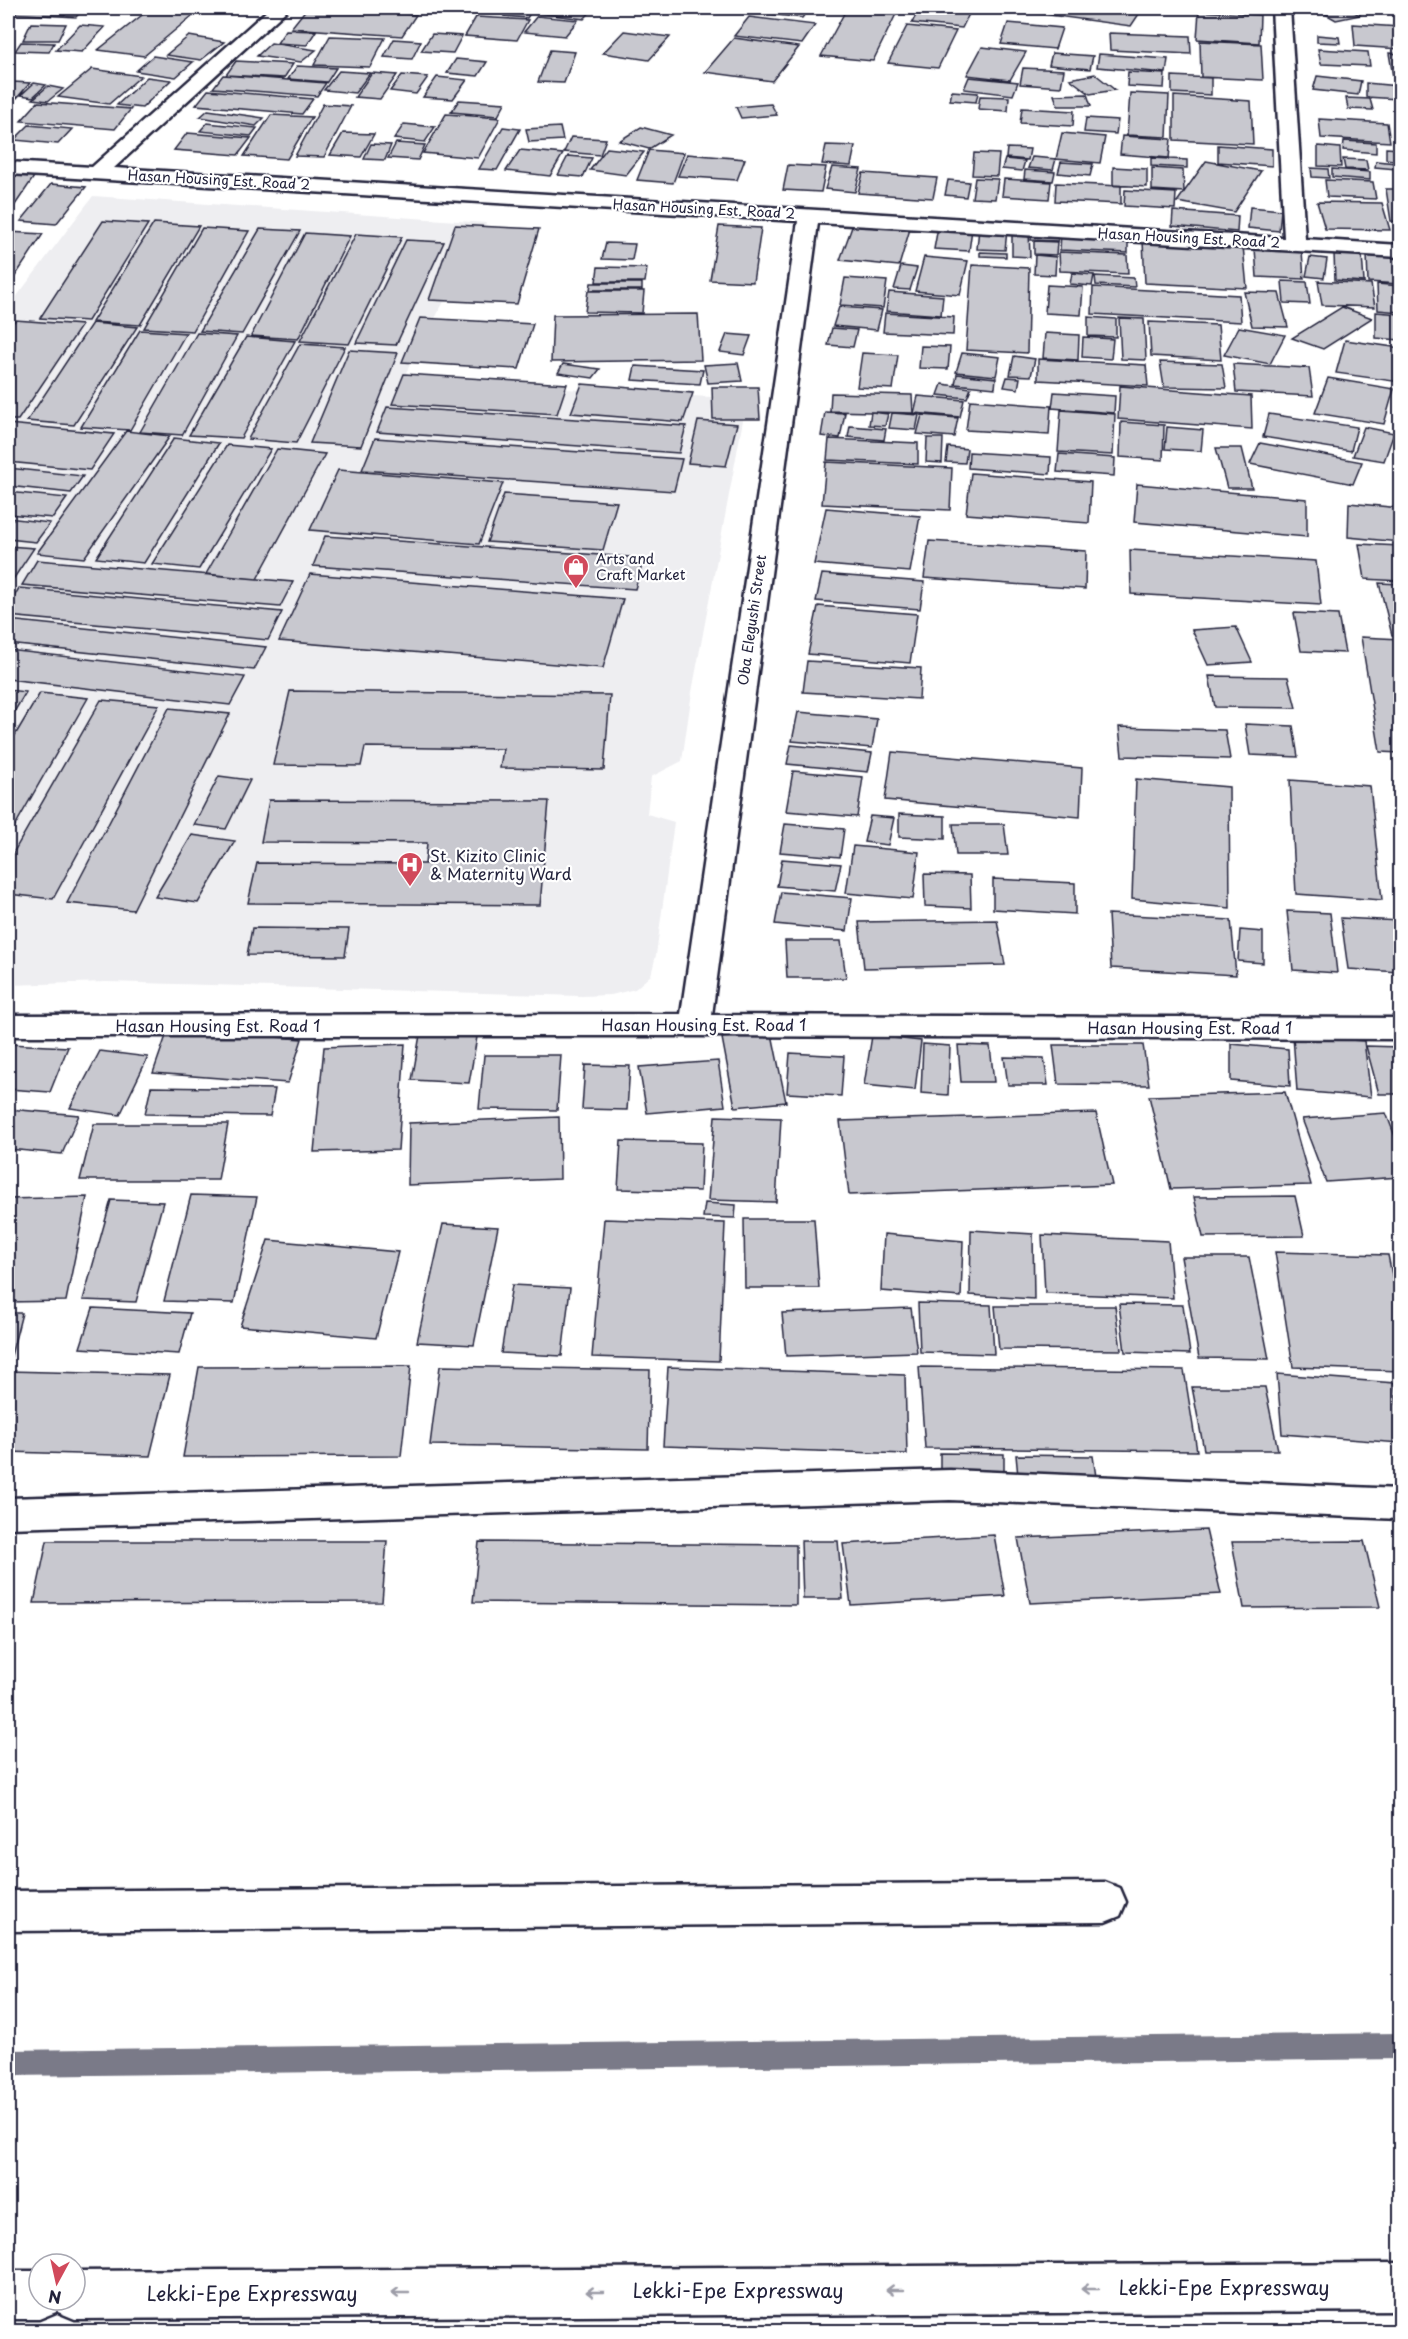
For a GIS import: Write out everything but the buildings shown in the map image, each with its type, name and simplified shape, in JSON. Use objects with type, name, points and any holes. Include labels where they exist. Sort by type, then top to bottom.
[{"type":"main road","points":[[97,173],[280,8]]},
{"type":"main road","points":[[1281,8],[1295,245]]},
{"type":"main road","name":"Hasan Housing Est. Road 2","points":[[8,168],[1401,251]]},
{"type":"main road","name":"Oba Elegushi Street","points":[[695,1024],[809,216]]},
{"type":"main road","name":"Hasan Housing Est. Road 1","points":[[8,1026],[695,1024],[1401,1029]]},
{"type":"main road","points":[[8,1513],[950,1485],[1401,1504]]},
{"type":"main road","points":[[8,1911],[1104,1902]]},
{"type":"main road","name":"Lekki-Epe Expressway","points":[[87,2295],[1401,2287]]},
{"type":"main road","points":[[8,2295],[27,2295]]},
{"type":"shaded area","points":[[93,196],[486,223],[402,380],[747,399],[692,692],[682,761],[651,777],[647,814],[674,822],[656,955],[651,975],[635,989],[611,995],[581,996],[107,982],[8,985],[8,308]]},
{"type":"waterway","points":[[8,2063],[1400,2046]]},
{"type":"place","name":"Arts and Craft Market","points":[[576,590]]},
{"type":"place","name":"St. Kizito Clinic & Maternity Ward","points":[[410,888]]}]
